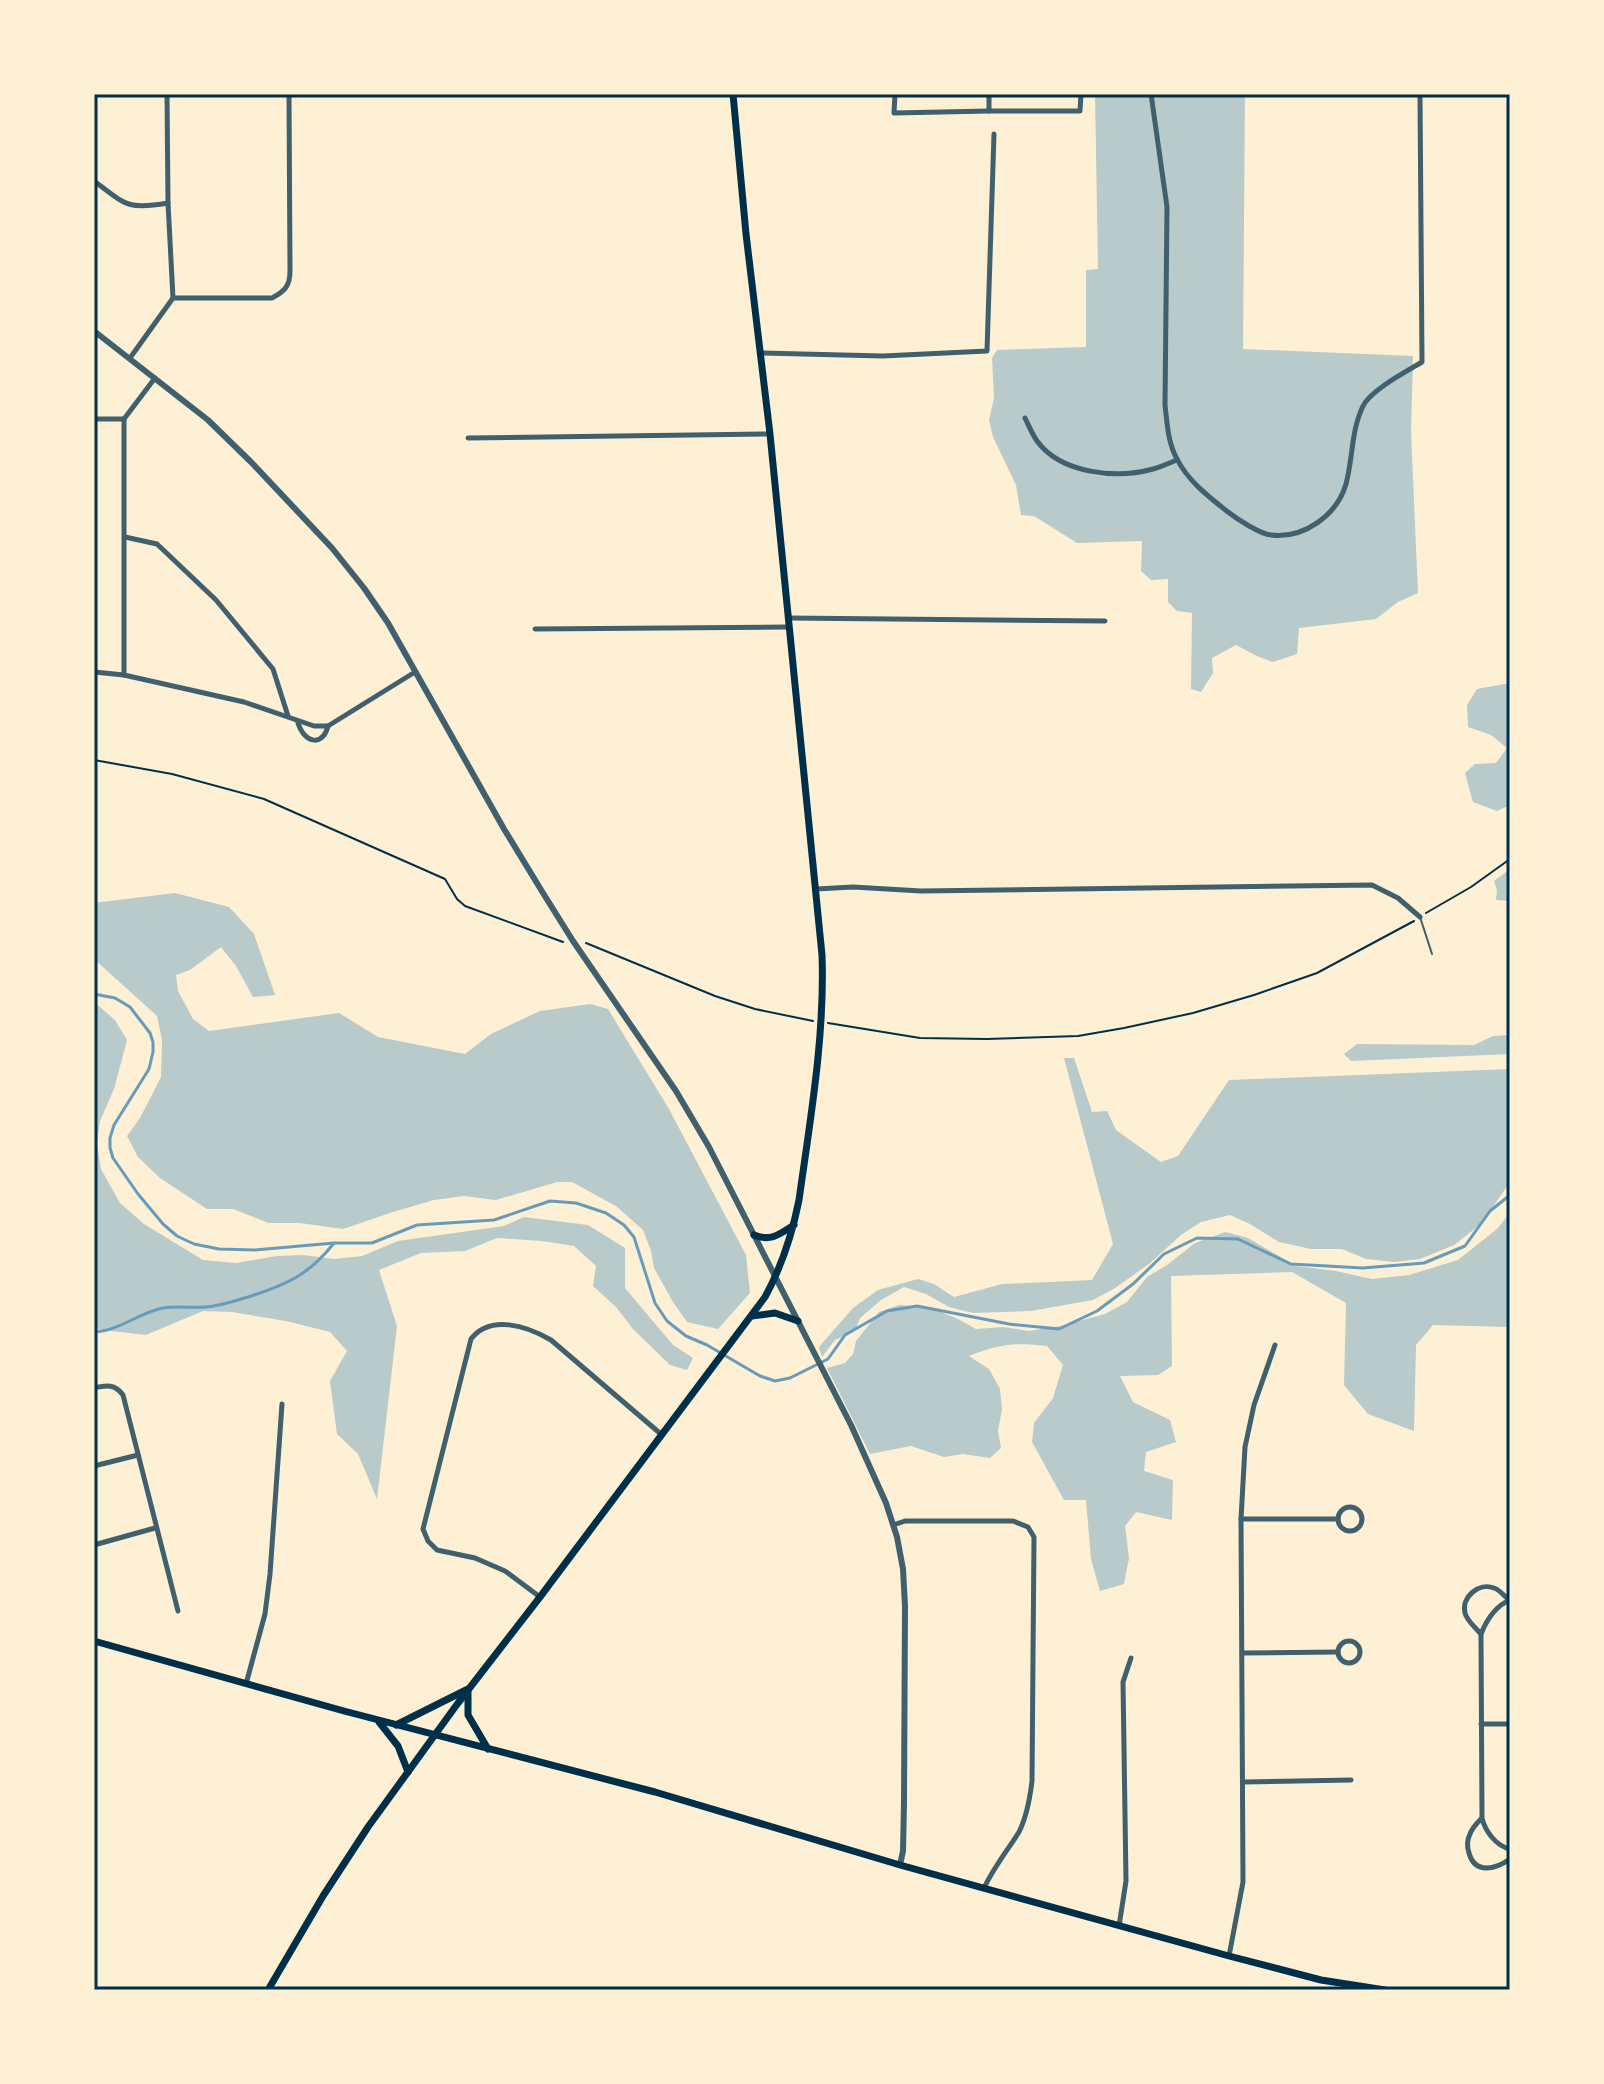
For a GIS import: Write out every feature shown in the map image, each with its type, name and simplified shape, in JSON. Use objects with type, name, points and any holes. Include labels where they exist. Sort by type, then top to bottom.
[{"type":"main road","points":[[268,1990],[347,1859],[408,1772],[765,1297],[786,1254],[794,1225],[822,1005],[822,955],[733,94]]},
{"type":"main road","points":[[754,1235],[772,1238],[794,1225]]},
{"type":"main road","points":[[750,1318],[775,1313],[798,1321]]},
{"type":"main road","points":[[94,1641],[377,1720],[655,1792],[900,1865],[1229,1956],[1321,1980],[1385,1990]]},
{"type":"main road","points":[[396,1725],[468,1689]]},
{"type":"main road","points":[[468,1689],[468,1715],[488,1749]]},
{"type":"main road","points":[[377,1720],[398,1746],[408,1772]]},
{"type":"street","points":[[130,358],[173,298],[167,94]]},
{"type":"street","points":[[173,298],[272,298],[285,290],[290,282],[289,94]]},
{"type":"street","points":[[895,94],[894,113],[1080,111],[1081,94]]},
{"type":"street","points":[[989,94],[989,111]]},
{"type":"street","points":[[1151,94],[1167,207],[1165,405],[1169,436],[1177,460],[1203,492],[1237,519],[1269,535],[1299,533],[1330,514],[1346,486],[1352,439],[1364,403],[1392,380],[1422,362],[1420,94]]},
{"type":"street","points":[[761,353],[883,356],[987,351],[994,134]]},
{"type":"street","points":[[94,181],[125,204],[137,207],[168,203]]},
{"type":"street","points":[[94,331],[227,438],[332,548],[371,597],[550,905],[694,1120],[865,1454],[893,1525],[903,1569],[905,1606],[904,1803],[900,1865]]},
{"type":"street","points":[[124,675],[124,419],[155,378]]},
{"type":"street","points":[[1025,418],[1037,441],[1056,460],[1081,471],[1117,473],[1152,470],[1177,460]]},
{"type":"street","points":[[94,419],[124,419]]},
{"type":"street","points":[[468,438],[770,434]]},
{"type":"street","points":[[125,537],[157,544],[216,600],[273,669],[288,717]]},
{"type":"street","points":[[787,618],[1105,621]]},
{"type":"street","points":[[535,629],[788,627]]},
{"type":"street","points":[[94,672],[124,675],[244,702],[297,722],[328,726],[415,672]]},
{"type":"street","points":[[297,722],[300,732],[312,740],[319,740],[328,726]]},
{"type":"street","points":[[815,889],[853,887],[921,891],[1372,885],[1398,898],[1421,917]]},
{"type":"street","points":[[540,1597],[505,1571],[475,1558],[437,1550],[428,1541],[423,1529],[471,1339],[477,1330],[498,1323],[538,1333],[551,1340],[662,1435]]},
{"type":"street","points":[[1229,1956],[1243,1889],[1241,1519],[1245,1447],[1254,1405],[1275,1345]]},
{"type":"street","points":[[94,1388],[107,1385],[118,1388],[123,1395],[178,1611]]},
{"type":"street","points":[[246,1684],[265,1614],[282,1404]]},
{"type":"street","points":[[94,1466],[138,1455]]},
{"type":"street","points":[[1350,1507],[1358,1510],[1361,1519],[1358,1527],[1350,1531],[1341,1527],[1338,1519],[1341,1511],[1350,1507]]},
{"type":"street","points":[[1241,1519],[1338,1519]]},
{"type":"street","points":[[893,1525],[905,1521],[1013,1521],[1028,1527],[1034,1537],[1032,1781],[1029,1801],[1018,1832],[992,1870],[984,1889]]},
{"type":"street","points":[[94,1545],[155,1528]]},
{"type":"street","points":[[1481,1634],[1469,1622],[1464,1606],[1471,1593],[1488,1586],[1510,1600],[1486,1620],[1481,1634],[1482,1818],[1490,1835],[1504,1848],[1510,1849]]},
{"type":"street","points":[[1349,1641],[1357,1644],[1360,1651],[1357,1659],[1350,1663],[1342,1660],[1338,1652],[1341,1644],[1349,1641]]},
{"type":"street","points":[[1242,1653],[1338,1652]]},
{"type":"street","points":[[1119,1926],[1126,1881],[1123,1682],[1131,1658]]},
{"type":"street","points":[[1481,1724],[1510,1724]]},
{"type":"street","points":[[1244,1782],[1351,1780]]},
{"type":"street","points":[[1482,1818],[1470,1832],[1468,1851],[1472,1862],[1480,1868],[1490,1868],[1510,1859]]},
{"type":"lane","points":[[1421,917],[1432,954]]},
{"type":"path","points":[[94,760],[172,774],[264,799],[445,879],[465,906],[566,942]]},
{"type":"path","points":[[835,1025],[920,1038],[1078,1036],[1193,1013],[1317,973],[1421,917],[1510,859]]},
{"type":"path","points":[[582,941],[715,996],[755,1009],[809,1020]]},
{"type":"shaded area","points":[[1095,94],[1245,94],[1243,349],[1413,356],[1411,431],[1418,593],[1398,602],[1376,619],[1299,628],[1297,654],[1273,662],[1236,645],[1212,658],[1213,673],[1201,692],[1191,689],[1192,613],[1177,611],[1168,602],[1168,579],[1151,580],[1141,571],[1142,541],[1077,543],[1034,516],[1021,515],[1016,485],[993,437],[989,420],[994,398],[992,358],[997,350],[1086,347],[1086,270],[1098,269]]},
{"type":"shaded area","points":[[1510,684],[1510,805],[1497,811],[1473,802],[1465,773],[1475,764],[1496,763],[1507,748],[1491,735],[1468,727],[1467,705],[1477,689]]},
{"type":"shaded area","points":[[1510,869],[1510,901],[1496,900],[1494,881]]},
{"type":"shaded area","points":[[175,893],[229,907],[254,934],[275,995],[253,997],[221,947],[190,970],[176,975],[178,991],[193,1019],[209,1031],[339,1013],[378,1037],[465,1054],[491,1034],[540,1011],[590,1004],[608,1009],[669,1109],[746,1255],[750,1293],[718,1329],[687,1322],[654,1268],[643,1230],[616,1206],[572,1182],[557,1182],[496,1200],[464,1196],[434,1200],[343,1229],[300,1223],[269,1223],[233,1209],[207,1209],[160,1178],[138,1157],[127,1136],[161,1077],[162,1040],[157,1016],[94,959],[94,903]]},
{"type":"shaded area","points":[[94,1002],[115,1020],[127,1040],[114,1089],[100,1121],[97,1143],[101,1169],[120,1203],[144,1224],[203,1260],[236,1263],[277,1256],[334,1259],[362,1256],[398,1241],[504,1226],[524,1217],[588,1225],[625,1248],[625,1288],[673,1345],[693,1358],[687,1370],[670,1365],[593,1286],[596,1266],[574,1246],[497,1238],[465,1251],[421,1253],[379,1270],[397,1326],[377,1499],[358,1454],[337,1434],[330,1381],[347,1351],[330,1332],[232,1312],[203,1311],[146,1335],[94,1329]]},
{"type":"shaded area","points":[[1510,1035],[1510,1054],[1351,1061],[1344,1054],[1357,1044],[1474,1045],[1493,1036]]},
{"type":"shaded area","points":[[1064,1058],[1074,1058],[1092,1112],[1107,1111],[1116,1130],[1161,1162],[1178,1156],[1229,1080],[1510,1069],[1510,1182],[1481,1224],[1454,1245],[1420,1259],[1394,1262],[1366,1259],[1342,1249],[1311,1249],[1279,1242],[1230,1215],[1201,1222],[1181,1235],[1149,1264],[1093,1300],[1031,1311],[973,1313],[949,1307],[926,1294],[904,1287],[881,1300],[860,1318],[855,1331],[835,1340],[822,1357],[819,1347],[853,1308],[878,1290],[918,1279],[934,1284],[954,1297],[1002,1284],[1092,1280],[1113,1244]]},
{"type":"shaded area","points":[[1510,1213],[1510,1327],[1433,1325],[1416,1345],[1414,1431],[1368,1414],[1344,1385],[1346,1303],[1292,1272],[1171,1276],[1172,1366],[1158,1375],[1120,1376],[1133,1402],[1170,1420],[1176,1442],[1146,1452],[1144,1471],[1173,1480],[1172,1520],[1136,1512],[1125,1526],[1129,1558],[1124,1584],[1100,1591],[1091,1559],[1086,1500],[1064,1500],[1032,1442],[1034,1423],[1053,1398],[1063,1365],[1047,1346],[1007,1345],[969,1356],[989,1369],[1000,1389],[1002,1409],[998,1431],[1001,1448],[990,1458],[963,1454],[944,1457],[911,1446],[870,1454],[827,1368],[845,1363],[853,1354],[856,1341],[879,1312],[899,1305],[927,1307],[976,1329],[1003,1327],[1029,1331],[1060,1326],[1105,1314],[1127,1302],[1147,1277],[1195,1243],[1225,1232],[1248,1238],[1296,1266],[1372,1279],[1409,1275],[1458,1260],[1497,1229]]},
{"type":"waterway","points":[[94,994],[115,998],[130,1007],[150,1033],[153,1052],[149,1069],[114,1125],[110,1148],[113,1158],[138,1194],[177,1236],[194,1244],[219,1249],[255,1250],[372,1243],[417,1225],[494,1220],[550,1201],[576,1203],[606,1213],[624,1225],[634,1237],[655,1303],[667,1321],[686,1336],[775,1381],[790,1378],[828,1359],[845,1335],[887,1311],[917,1306],[1009,1324],[1059,1329],[1097,1311],[1133,1284],[1164,1254],[1197,1238],[1238,1239],[1291,1264],[1363,1268],[1424,1263],[1465,1246],[1490,1211],[1510,1195]]},
{"type":"waterway","points":[[94,1332],[112,1329],[163,1308],[216,1306],[274,1288],[306,1271],[334,1243]]}]
